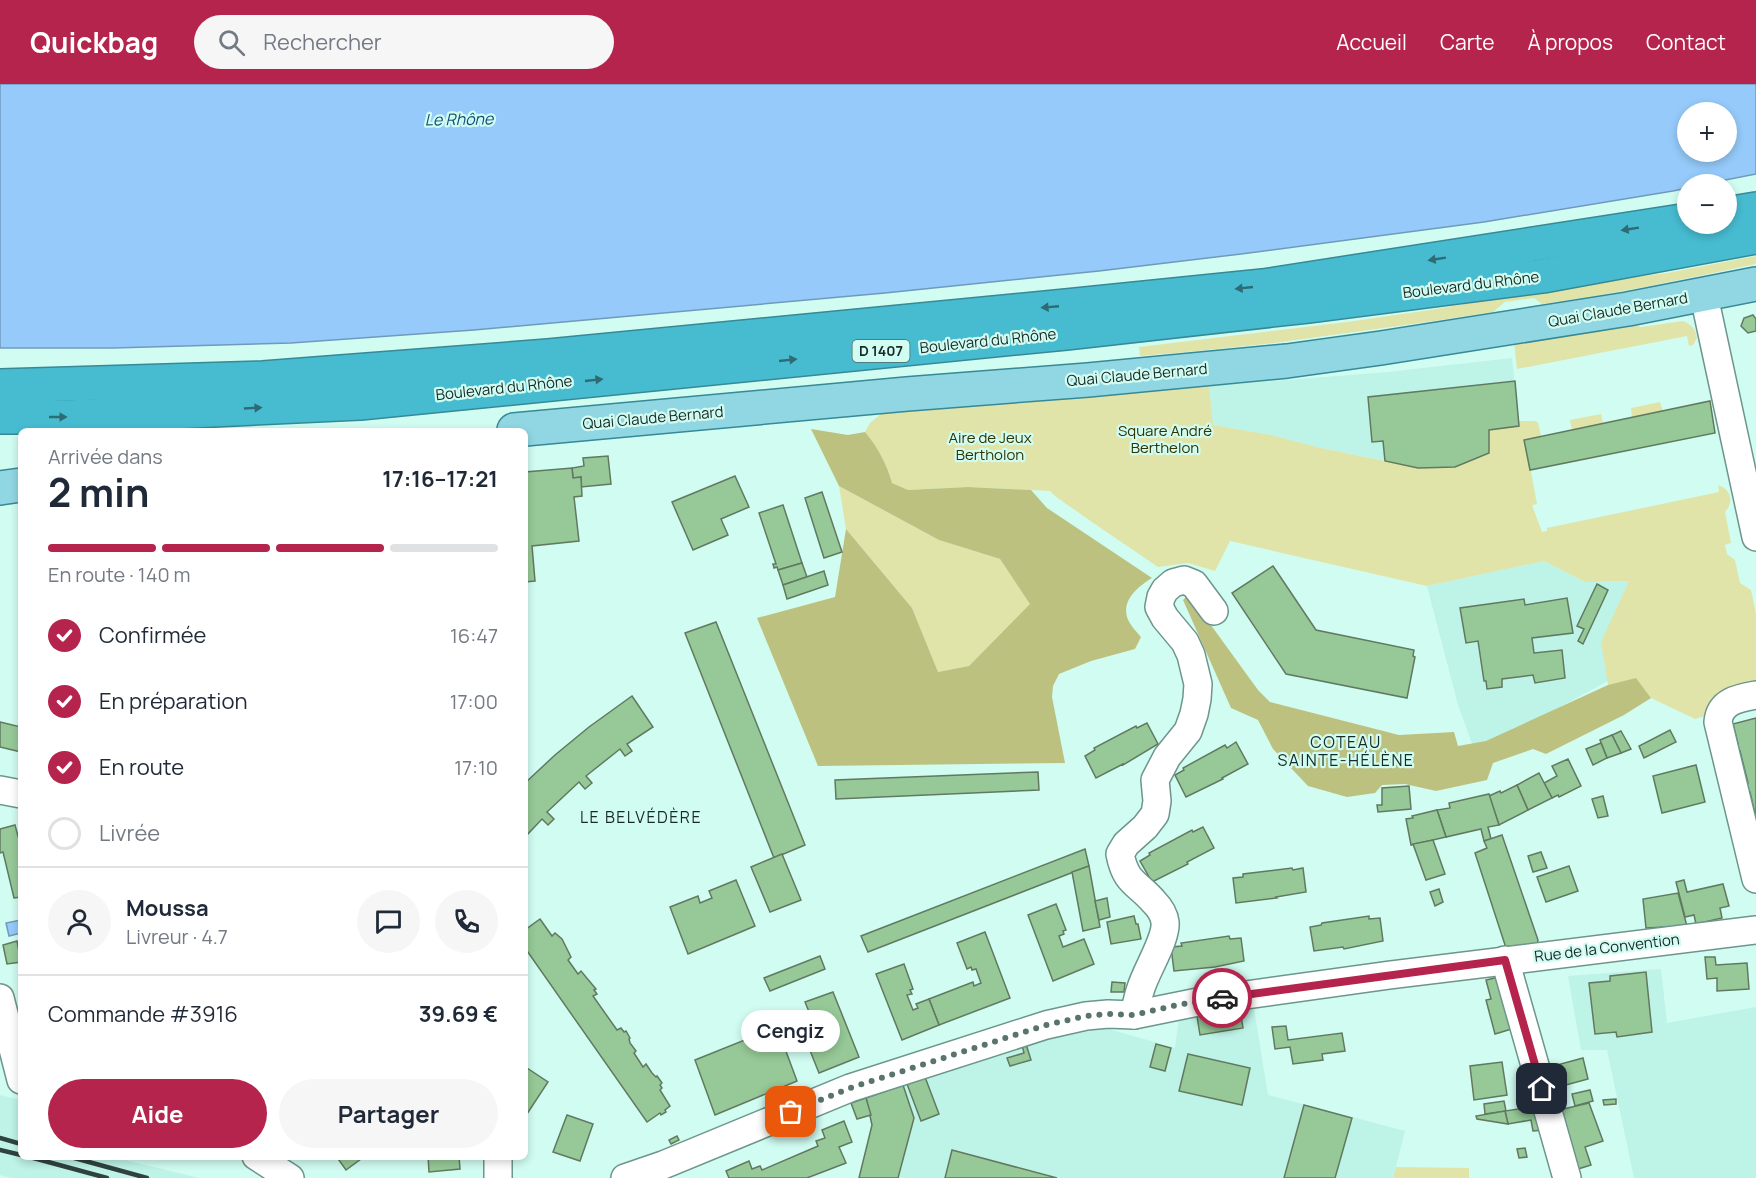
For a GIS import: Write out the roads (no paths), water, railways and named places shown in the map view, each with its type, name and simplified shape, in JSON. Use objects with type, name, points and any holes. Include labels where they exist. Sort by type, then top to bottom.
[{"type":"highway","points":[[1737,212],[1756,209]]},
{"type":"highway","name":"Boulevard du Rhône","points":[[0,386],[263,378],[560,354],[1077,305],[1263,286],[1677,222]]},
{"type":"highway","name":"Boulevard du Rhône","points":[[0,417],[80,417],[360,403],[1066,333],[1543,276],[1756,237]]},
{"type":"main road","name":"Quai Claude Bernard","points":[[528,429],[1287,361],[1628,309],[1704,296],[1756,284]]},
{"type":"main road","points":[[0,488],[18,485]]},
{"type":"street","points":[[1704,296],[1756,537]]},
{"type":"street","points":[[1134,1015],[1141,986],[1164,932],[1165,922],[1155,902],[1132,882],[1123,868],[1120,854],[1126,844],[1145,827],[1155,814],[1157,801],[1155,780],[1167,757],[1188,732],[1194,714],[1198,684],[1191,655],[1185,642],[1165,618],[1160,606],[1161,597],[1173,583],[1184,580],[1194,584],[1214,611]]},
{"type":"street","points":[[1756,695],[1736,699],[1726,705],[1719,714],[1718,722],[1756,879]]},
{"type":"street","points":[[0,790],[18,793]]},
{"type":"street","name":"Rue de la Convention","points":[[625,1178],[663,1165],[850,1088],[1046,1025],[1086,1016],[1134,1015],[1203,1001],[1505,960],[1756,930]]},
{"type":"street","points":[[1505,960],[1569,1177]]},
{"type":"street","points":[[0,998],[18,1068]]},
{"type":"street","points":[[262,1160],[290,1178]]},
{"type":"street","points":[[498,1160],[498,1178]]},
{"type":"water","name":"Le Rhône","points":[[0,84],[1756,84],[1756,174],[1737,178],[1737,174],[1677,174],[1677,190],[1484,222],[1099,271],[885,293],[474,330],[291,343],[113,348],[0,348]]},
{"type":"water","points":[[18,921],[18,934],[9,936],[6,923]]},
{"type":"railway","points":[[0,1138],[18,1143]]},
{"type":"railway","points":[[0,1150],[18,1154]]},
{"type":"railway","points":[[41,1160],[107,1178]]},
{"type":"railway","points":[[82,1160],[147,1178]]},
{"type":"place","name":"Cengiz","points":[[791,1112]]},
{"type":"district","name":"COTEAU SAINTE-HÉLÈNE","points":[[1346,751]]},
{"type":"district","name":"LE BELVÉDÈRE","points":[[641,817]]},
{"type":"park label","name":"Square André Berthelon","points":[[1165,440]]},
{"type":"park label","name":"Aire de Jeux Bertholon","points":[[990,446]]}]
